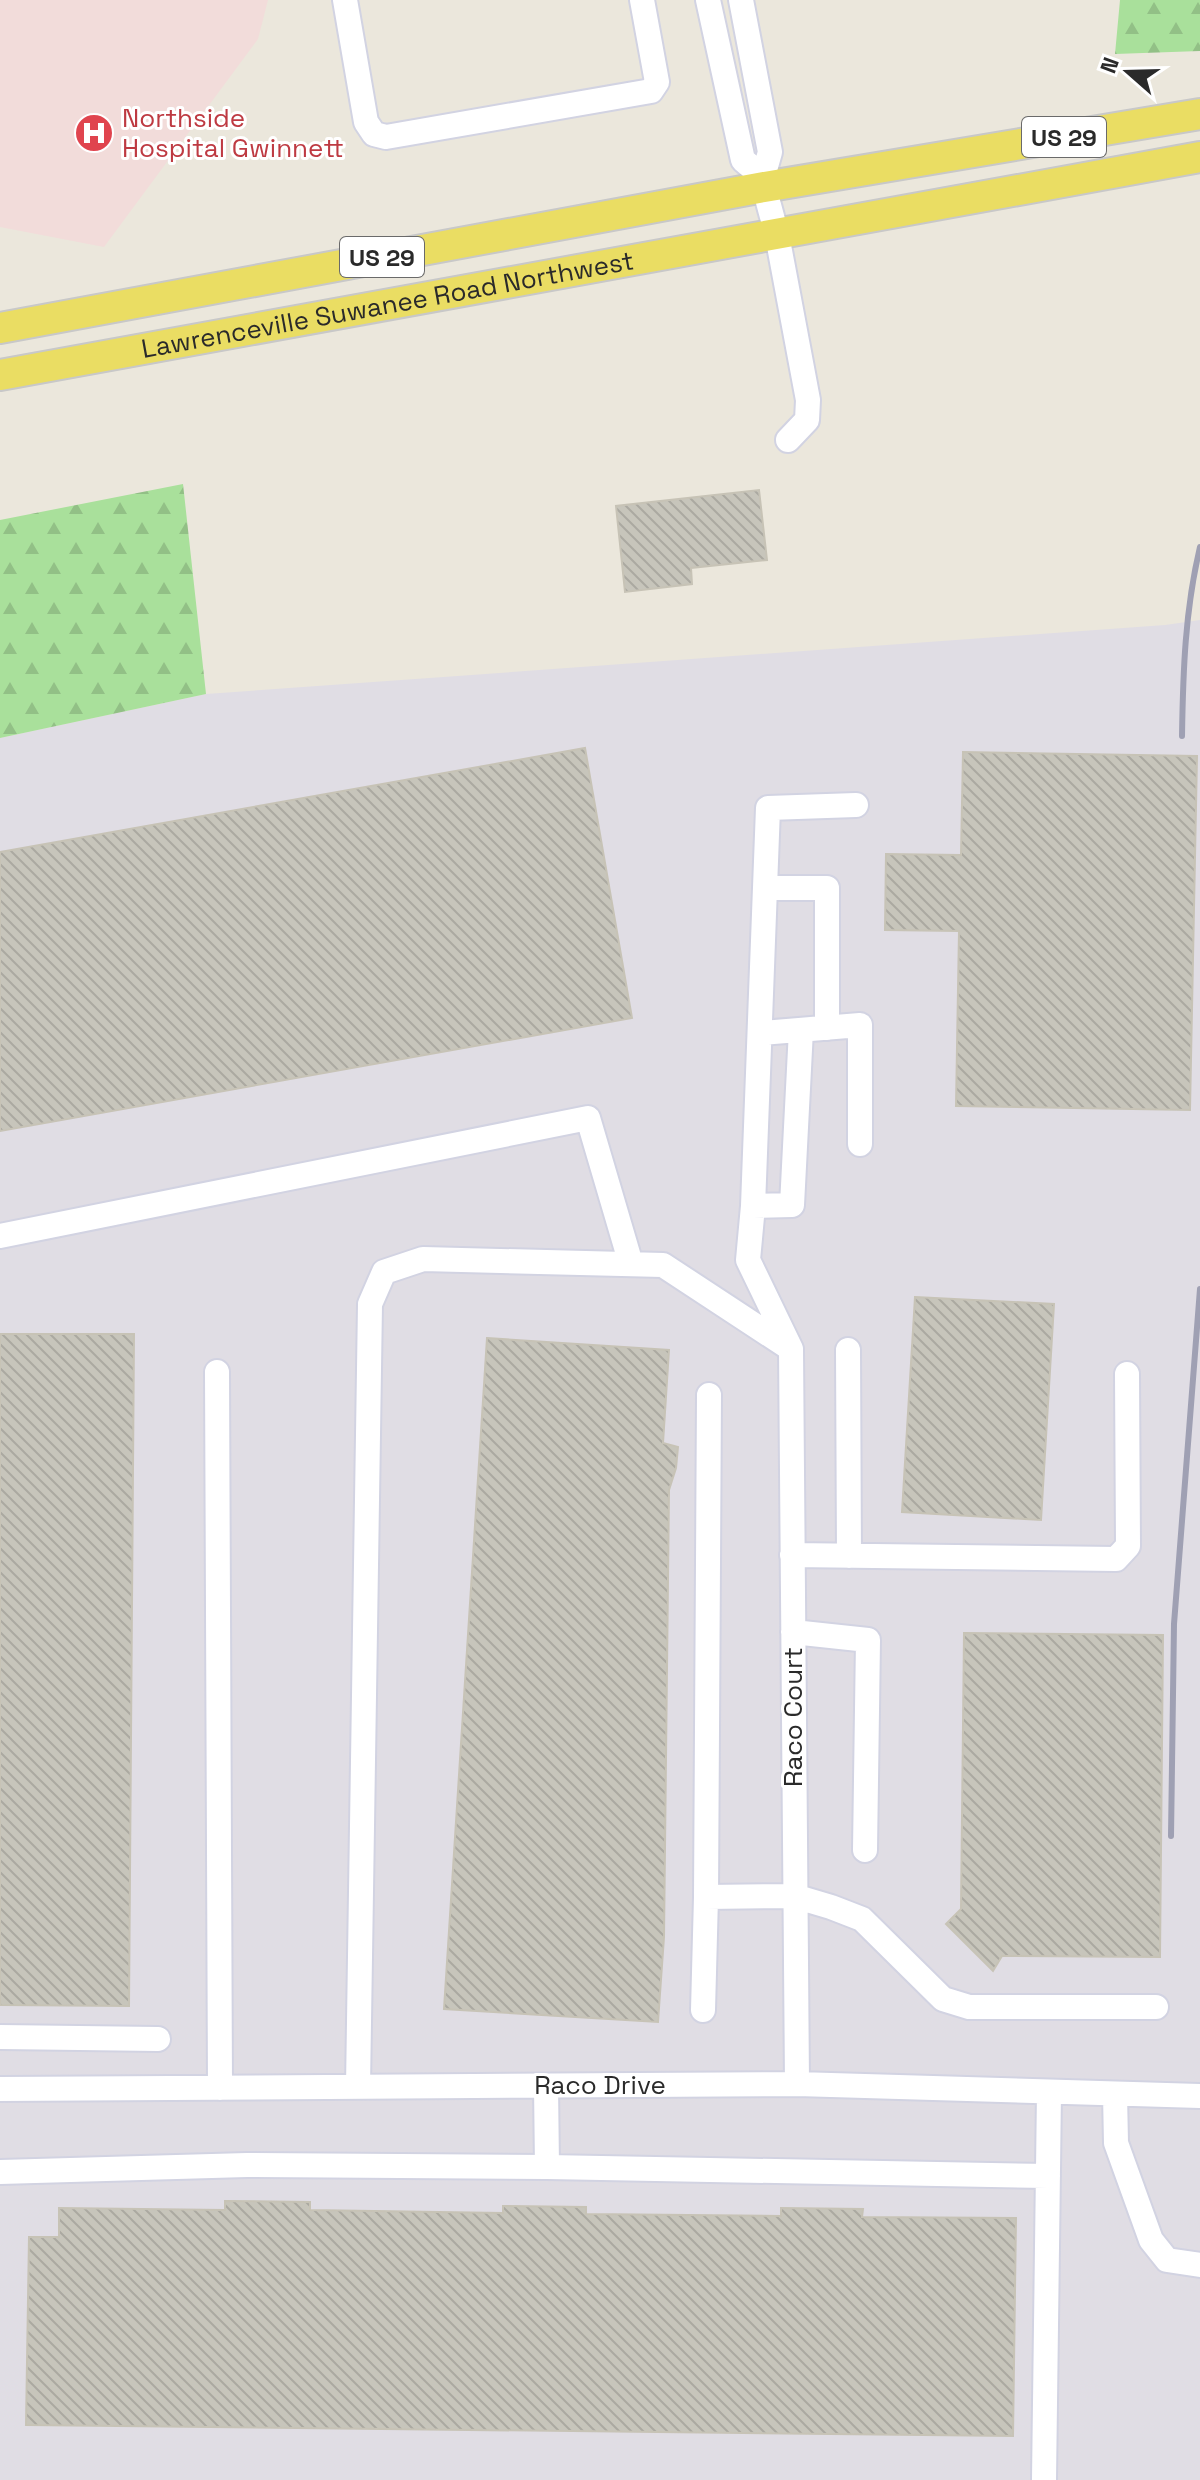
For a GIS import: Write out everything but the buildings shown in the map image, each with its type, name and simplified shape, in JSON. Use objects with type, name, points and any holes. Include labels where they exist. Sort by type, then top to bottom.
[{"type":"main road","name":"US 29","points":[[764,182],[1186,116]]},
{"type":"main road","name":"US 29","points":[[777,235],[1187,160]]},
{"type":"main road","name":"Lawrenceville Suwanee Road Northwest","points":[[0,328],[764,182]]},
{"type":"main road","name":"Lawrenceville Suwanee Road Northwest","points":[[0,375],[777,235]]},
{"type":"street","points":[[345,0],[366,122],[374,134],[386,137],[651,91],[657,82],[642,0]]},
{"type":"street","points":[[708,0],[743,160],[764,182]]},
{"type":"street","points":[[741,0],[770,152],[764,182],[808,400],[807,420],[788,440]]},
{"type":"street","points":[[791,1349],[748,1260],[761,1033],[768,808],[856,805]]},
{"type":"street","points":[[765,888],[827,888],[827,1028]]},
{"type":"street","points":[[761,1033],[860,1025],[860,1144]]},
{"type":"street","points":[[753,1206],[792,1205],[801,1030]]},
{"type":"street","points":[[0,1236],[588,1118],[631,1264]]},
{"type":"street","points":[[358,2087],[370,1304],[384,1272],[423,1259],[663,1265],[791,1349]]},
{"type":"street","name":"Raco Court","points":[[791,1349],[797,2084]]},
{"type":"street","points":[[848,1350],[849,1556]]},
{"type":"street","points":[[217,1372],[220,2088]]},
{"type":"street","points":[[792,1555],[1116,1559],[1128,1546],[1127,1374]]},
{"type":"street","points":[[703,2010],[709,1395]]},
{"type":"street","points":[[793,1632],[868,1640],[865,1850]]},
{"type":"street","points":[[706,1897],[794,1896],[862,1919],[943,1999],[969,2007],[1156,2007]]},
{"type":"street","points":[[0,2037],[158,2039]]},
{"type":"street","name":"Raco Drive","points":[[0,2089],[797,2084],[1200,2096]]},
{"type":"street","points":[[546,2086],[547,2167]]},
{"type":"street","points":[[1044,2480],[1049,2092]]},
{"type":"street","points":[[1115,2094],[1116,2143],[1151,2240],[1167,2260],[1200,2265]]},
{"type":"street","points":[[0,2172],[247,2165],[1048,2176]]},
{"type":"shaded area","name":"Northside Hospital Gwinnett","points":[[0,0],[268,0],[258,39],[104,247],[0,227]]},
{"type":"shaded area","points":[[1200,620],[1200,2480],[0,2480],[0,738],[206,694]]},
{"type":"green space","points":[[1120,0],[1200,0],[1200,51],[1115,54]]},
{"type":"green space","points":[[183,484],[206,694],[0,738],[0,520]]},
{"type":"railway","points":[[1182,736],[1188,618],[1200,547]]},
{"type":"railway","points":[[1171,1836],[1174,1624],[1200,1289]]},
{"type":"place","name":"Northside Hospital Gwinnett","points":[[94,133]]}]
